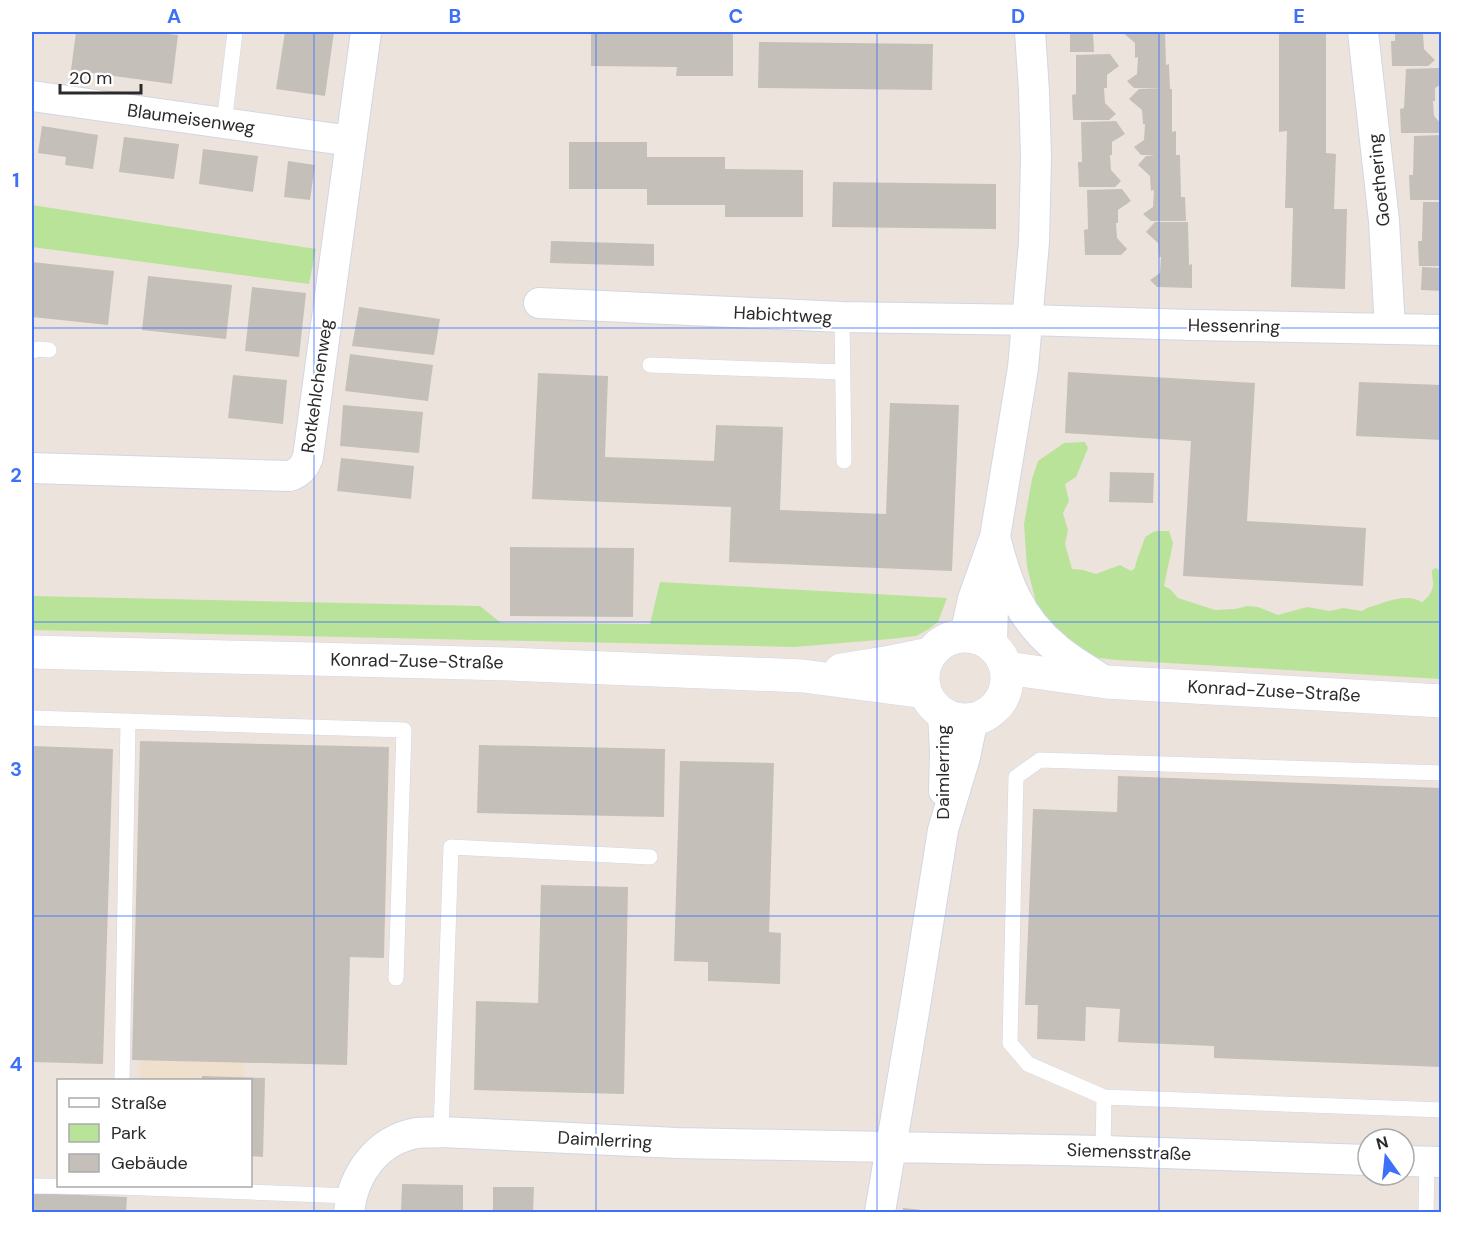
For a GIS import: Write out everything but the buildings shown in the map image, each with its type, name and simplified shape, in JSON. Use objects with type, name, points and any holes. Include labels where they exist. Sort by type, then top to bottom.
[{"type":"street","name":"Rotkehlchenweg","points":[[32,468],[290,476],[298,473],[305,466],[366,32]]},
{"type":"street","points":[[1001,700],[1008,679],[988,650],[995,537],[1021,378],[1034,242],[1036,158],[1030,32]]},
{"type":"street","name":"Goethering","points":[[1364,32],[1383,221],[1390,329]]},
{"type":"street","name":"Blaumeisenweg","points":[[32,96],[351,141]]},
{"type":"street","name":"Habichtweg","points":[[539,303],[842,317],[1028,320]]},
{"type":"street","name":"Hessenring","points":[[1028,320],[1442,330]]},
{"type":"street","points":[[995,537],[1002,566],[1014,596],[1034,627],[1056,649],[1106,682]]},
{"type":"street","name":"Konrad-Zuse-Straße","points":[[803,676],[930,654],[937,646],[955,637],[988,650],[1106,682],[1442,701]]},
{"type":"street","name":"Konrad-Zuse-Straße","points":[[32,652],[507,664],[803,676],[984,716],[1001,700],[1106,682]]},
{"type":"street","points":[[930,654],[923,672],[923,682],[947,708]]},
{"type":"street","name":"Daimlerring","points":[[880,1212],[943,830],[965,757],[947,708]]},
{"type":"street","name":"Daimlerring","points":[[350,1204],[359,1174],[374,1155],[394,1141],[417,1133],[890,1148]]},
{"type":"street","name":"Siemensstraße","points":[[890,1148],[1103,1151],[1356,1160]]},
{"type":"lane","points":[[224,124],[235,32]]},
{"type":"lane","points":[[842,317],[844,461]]},
{"type":"lane","points":[[32,351],[49,350]]},
{"type":"lane","points":[[650,365],[843,372]]},
{"type":"lane","points":[[32,718],[404,730],[396,978]]},
{"type":"lane","points":[[122,1079],[128,721]]},
{"type":"lane","points":[[1442,773],[1040,760],[1016,777],[1010,1042],[1028,1064],[1104,1097],[1442,1110]]},
{"type":"lane","points":[[441,1132],[451,847],[650,857]]},
{"type":"lane","points":[[1103,1151],[1104,1097]]},
{"type":"lane","points":[[1424,1162],[1426,1212]]},
{"type":"lane","name":"Daimlerring","points":[[32,1186],[57,1186]]},
{"type":"lane","name":"Daimlerring","points":[[133,1187],[350,1204]]},
{"type":"shaded area","points":[[140,1060],[244,1063],[244,1077],[265,1078],[263,1157],[252,1156],[252,1079],[139,1079]]},
{"type":"green space","points":[[32,205],[316,249],[309,284],[32,247]]},
{"type":"green space","points":[[1085,442],[1088,448],[1076,477],[1065,484],[1069,501],[1063,513],[1068,530],[1065,544],[1072,569],[1096,574],[1120,565],[1131,571],[1135,568],[1145,537],[1155,531],[1169,531],[1173,543],[1164,586],[1178,598],[1215,610],[1247,606],[1258,607],[1278,615],[1307,607],[1330,611],[1343,608],[1362,611],[1402,598],[1422,602],[1432,590],[1432,570],[1436,568],[1441,571],[1441,679],[1091,657],[1050,627],[1036,602],[1027,567],[1024,524],[1032,479],[1038,461],[1064,443]]},
{"type":"green space","points":[[660,582],[947,598],[938,622],[916,636],[794,647],[32,630],[32,596],[480,606],[501,623],[650,624]]}]
